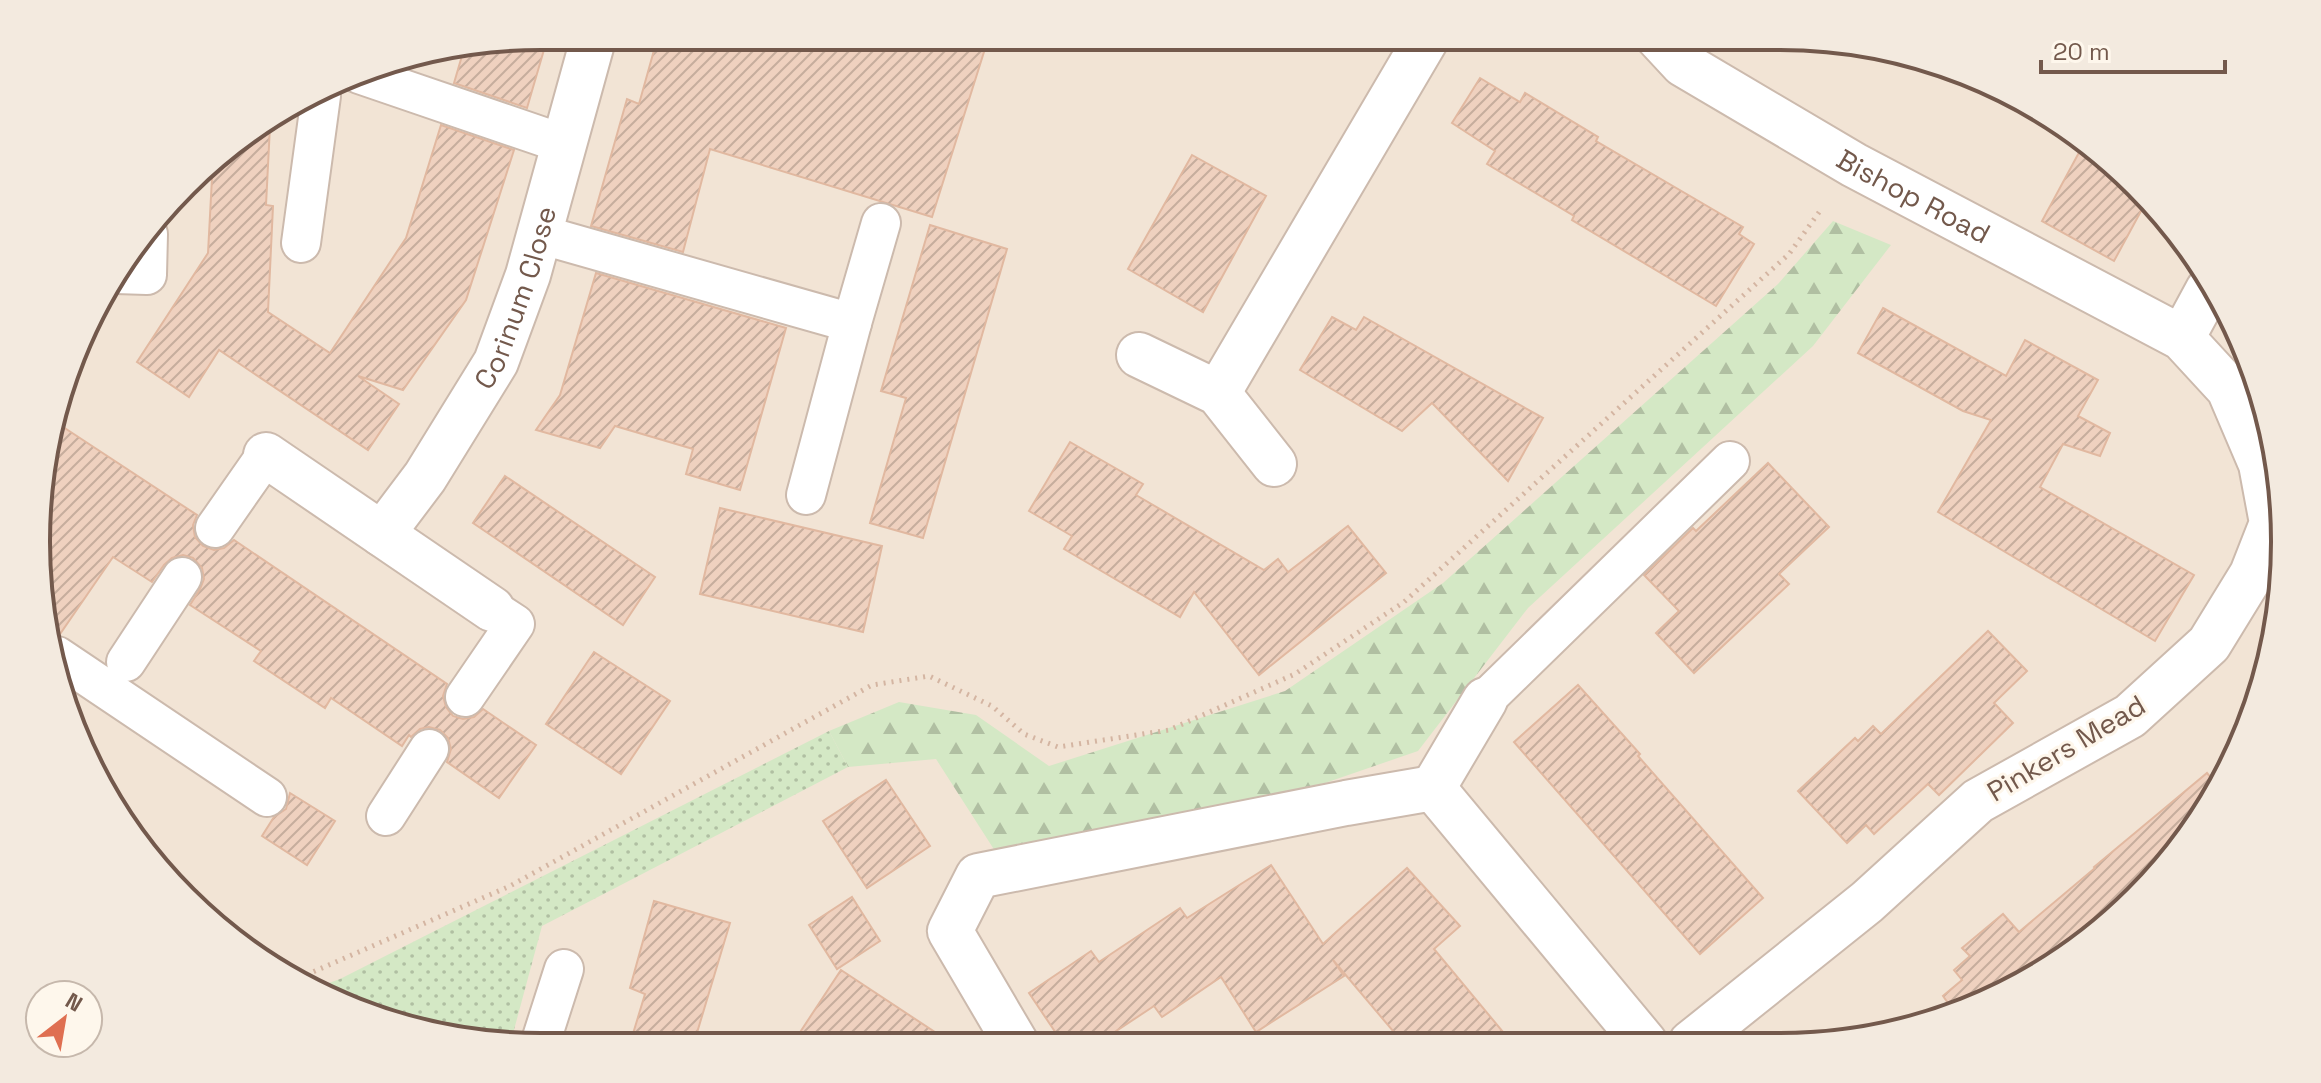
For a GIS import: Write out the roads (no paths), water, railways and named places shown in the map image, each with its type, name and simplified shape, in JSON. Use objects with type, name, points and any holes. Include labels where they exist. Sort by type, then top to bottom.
[{"type":"street","name":"Corinum Close","points":[[382,534],[425,477],[496,362],[528,275],[590,50]]},
{"type":"street","points":[[1218,393],[1420,50]]},
{"type":"street","name":"Bishop Road","points":[[1670,50],[1683,64],[1854,165],[2182,338]]},
{"type":"street","points":[[2182,338],[2205,296]]},
{"type":"street","name":"Pinkers Mead","points":[[2182,338],[2229,389],[2261,464],[2270,513]]},
{"type":"street","points":[[1139,355],[1218,393],[1274,464]]},
{"type":"street","points":[[266,455],[492,609]]},
{"type":"street","name":"Pinkers Mead","points":[[1703,1033],[1867,902],[1978,801],[2130,716],[2209,644],[2252,574],[2271,527]]},
{"type":"street","points":[[1010,1033],[950,931],[978,876],[1433,788],[1485,700]]},
{"type":"street","points":[[1433,788],[1637,1033]]},
{"type":"lane","points":[[375,79],[564,144]]},
{"type":"lane","points":[[301,243],[320,103]]},
{"type":"lane","points":[[806,495],[881,223]]},
{"type":"lane","points":[[539,234],[852,323]]},
{"type":"lane","points":[[129,274],[147,275],[148,248]]},
{"type":"lane","points":[[215,528],[266,455]]},
{"type":"lane","points":[[1485,700],[1730,461]]},
{"type":"lane","points":[[126,662],[182,577]]},
{"type":"lane","points":[[465,697],[515,624],[492,609]]},
{"type":"lane","points":[[65,661],[267,797]]},
{"type":"lane","points":[[386,816],[429,749]]},
{"type":"lane","points":[[543,1033],[564,969]]}]
